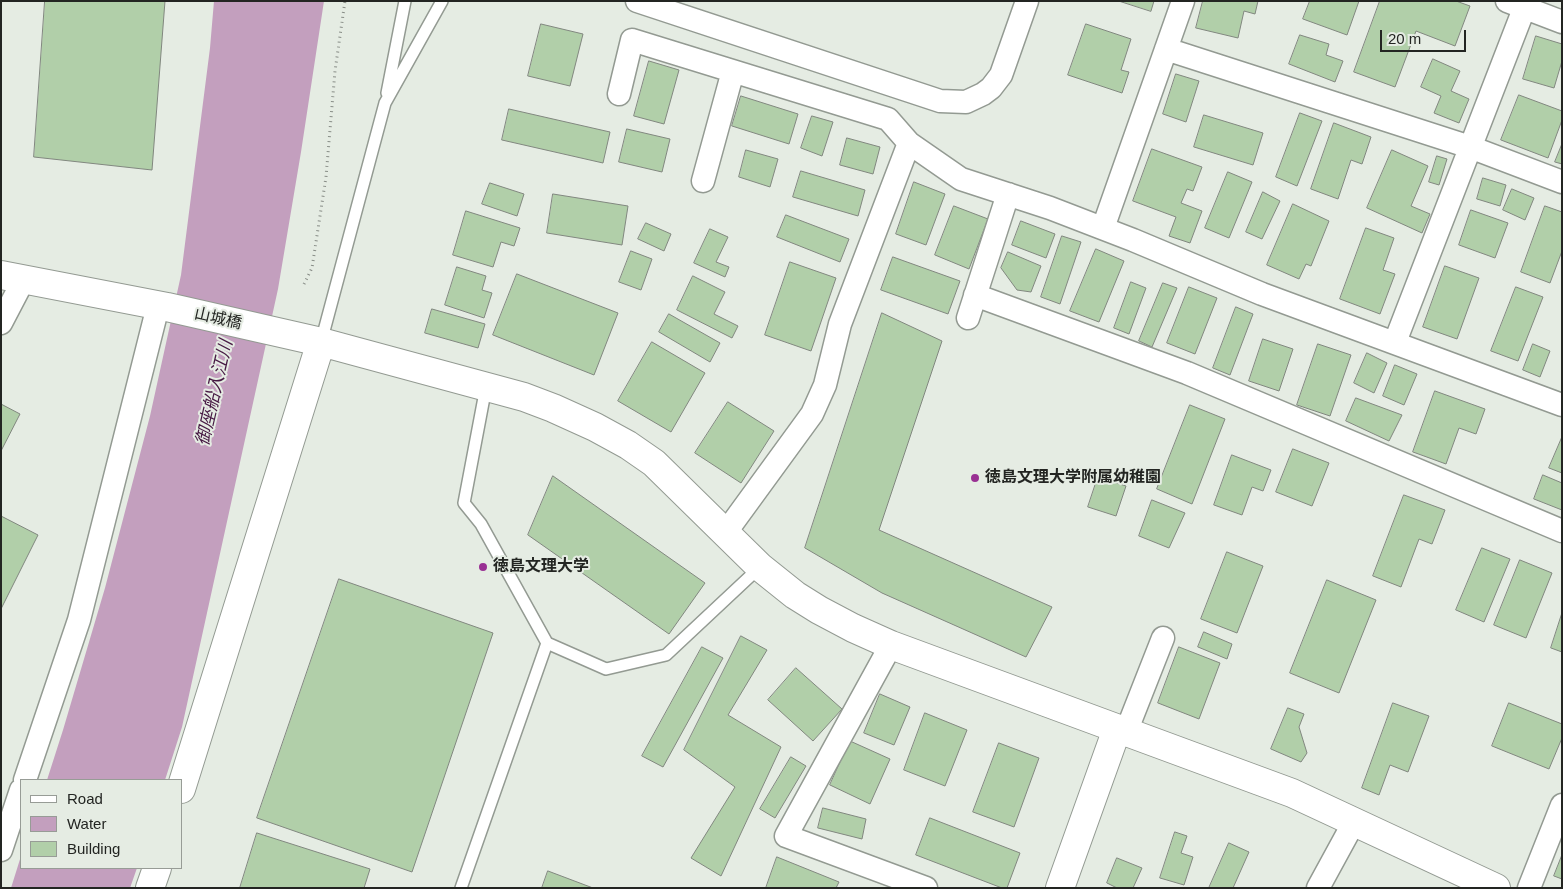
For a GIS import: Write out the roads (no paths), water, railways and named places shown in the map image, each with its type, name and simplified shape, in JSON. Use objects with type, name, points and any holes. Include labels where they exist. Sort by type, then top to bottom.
[{"type":"street","points":[[637,1],[940,101],[966,102],[991,88],[1001,75],[1027,1]]},
{"type":"street","points":[[1103,228],[1183,1]]},
{"type":"street","points":[[1395,342],[1470,146],[1519,3],[1562,22]]},
{"type":"street","points":[[619,94],[632,40],[888,119],[909,143],[961,179],[1050,208],[1262,294],[1562,405]]},
{"type":"street","points":[[1166,49],[1470,146],[1562,182]]},
{"type":"street","points":[[703,181],[733,71]]},
{"type":"street","points":[[726,532],[812,414],[825,385],[840,324],[909,143]]},
{"type":"street","points":[[968,318],[1008,194]]},
{"type":"street","points":[[1,323],[13,277]]},
{"type":"street","name":"山城橋","points":[[13,277],[321,342],[486,387],[553,408],[595,427],[628,445],[654,463],[760,567],[795,595],[853,628],[890,645],[1292,793],[1496,888]]},
{"type":"street","points":[[975,295],[1187,373],[1562,531]]},
{"type":"street","points":[[25,779],[79,620],[162,307]]},
{"type":"street","points":[[182,786],[321,342]]},
{"type":"street","points":[[1060,888],[1122,731],[1163,638]]},
{"type":"street","points":[[890,645],[786,836],[926,888]]},
{"type":"street","points":[[1,850],[20,793]]},
{"type":"street","points":[[1529,888],[1562,805]]},
{"type":"street","points":[[1318,888],[1354,822]]},
{"type":"street","points":[[150,888],[156,869]]},
{"type":"lane","points":[[321,342],[385,102],[405,1]]},
{"type":"lane","points":[[385,102],[442,1]]},
{"type":"lane","points":[[486,387],[464,503],[481,524],[547,644],[606,670],[666,654],[760,567]]},
{"type":"lane","points":[[461,888],[547,644]]},
{"type":"water","name":"御座船入江川","points":[[214,1],[324,1],[278,289],[182,727],[165,779],[47,779],[105,588],[150,416],[181,275],[210,48]]},
{"type":"water","points":[[20,859],[20,869],[137,869],[130,888],[11,888]]},
{"type":"place","name":"徳島文理大学附属幼稚園","points":[[975,478]]},
{"type":"place","name":"徳島文理大学","points":[[483,567]]}]
